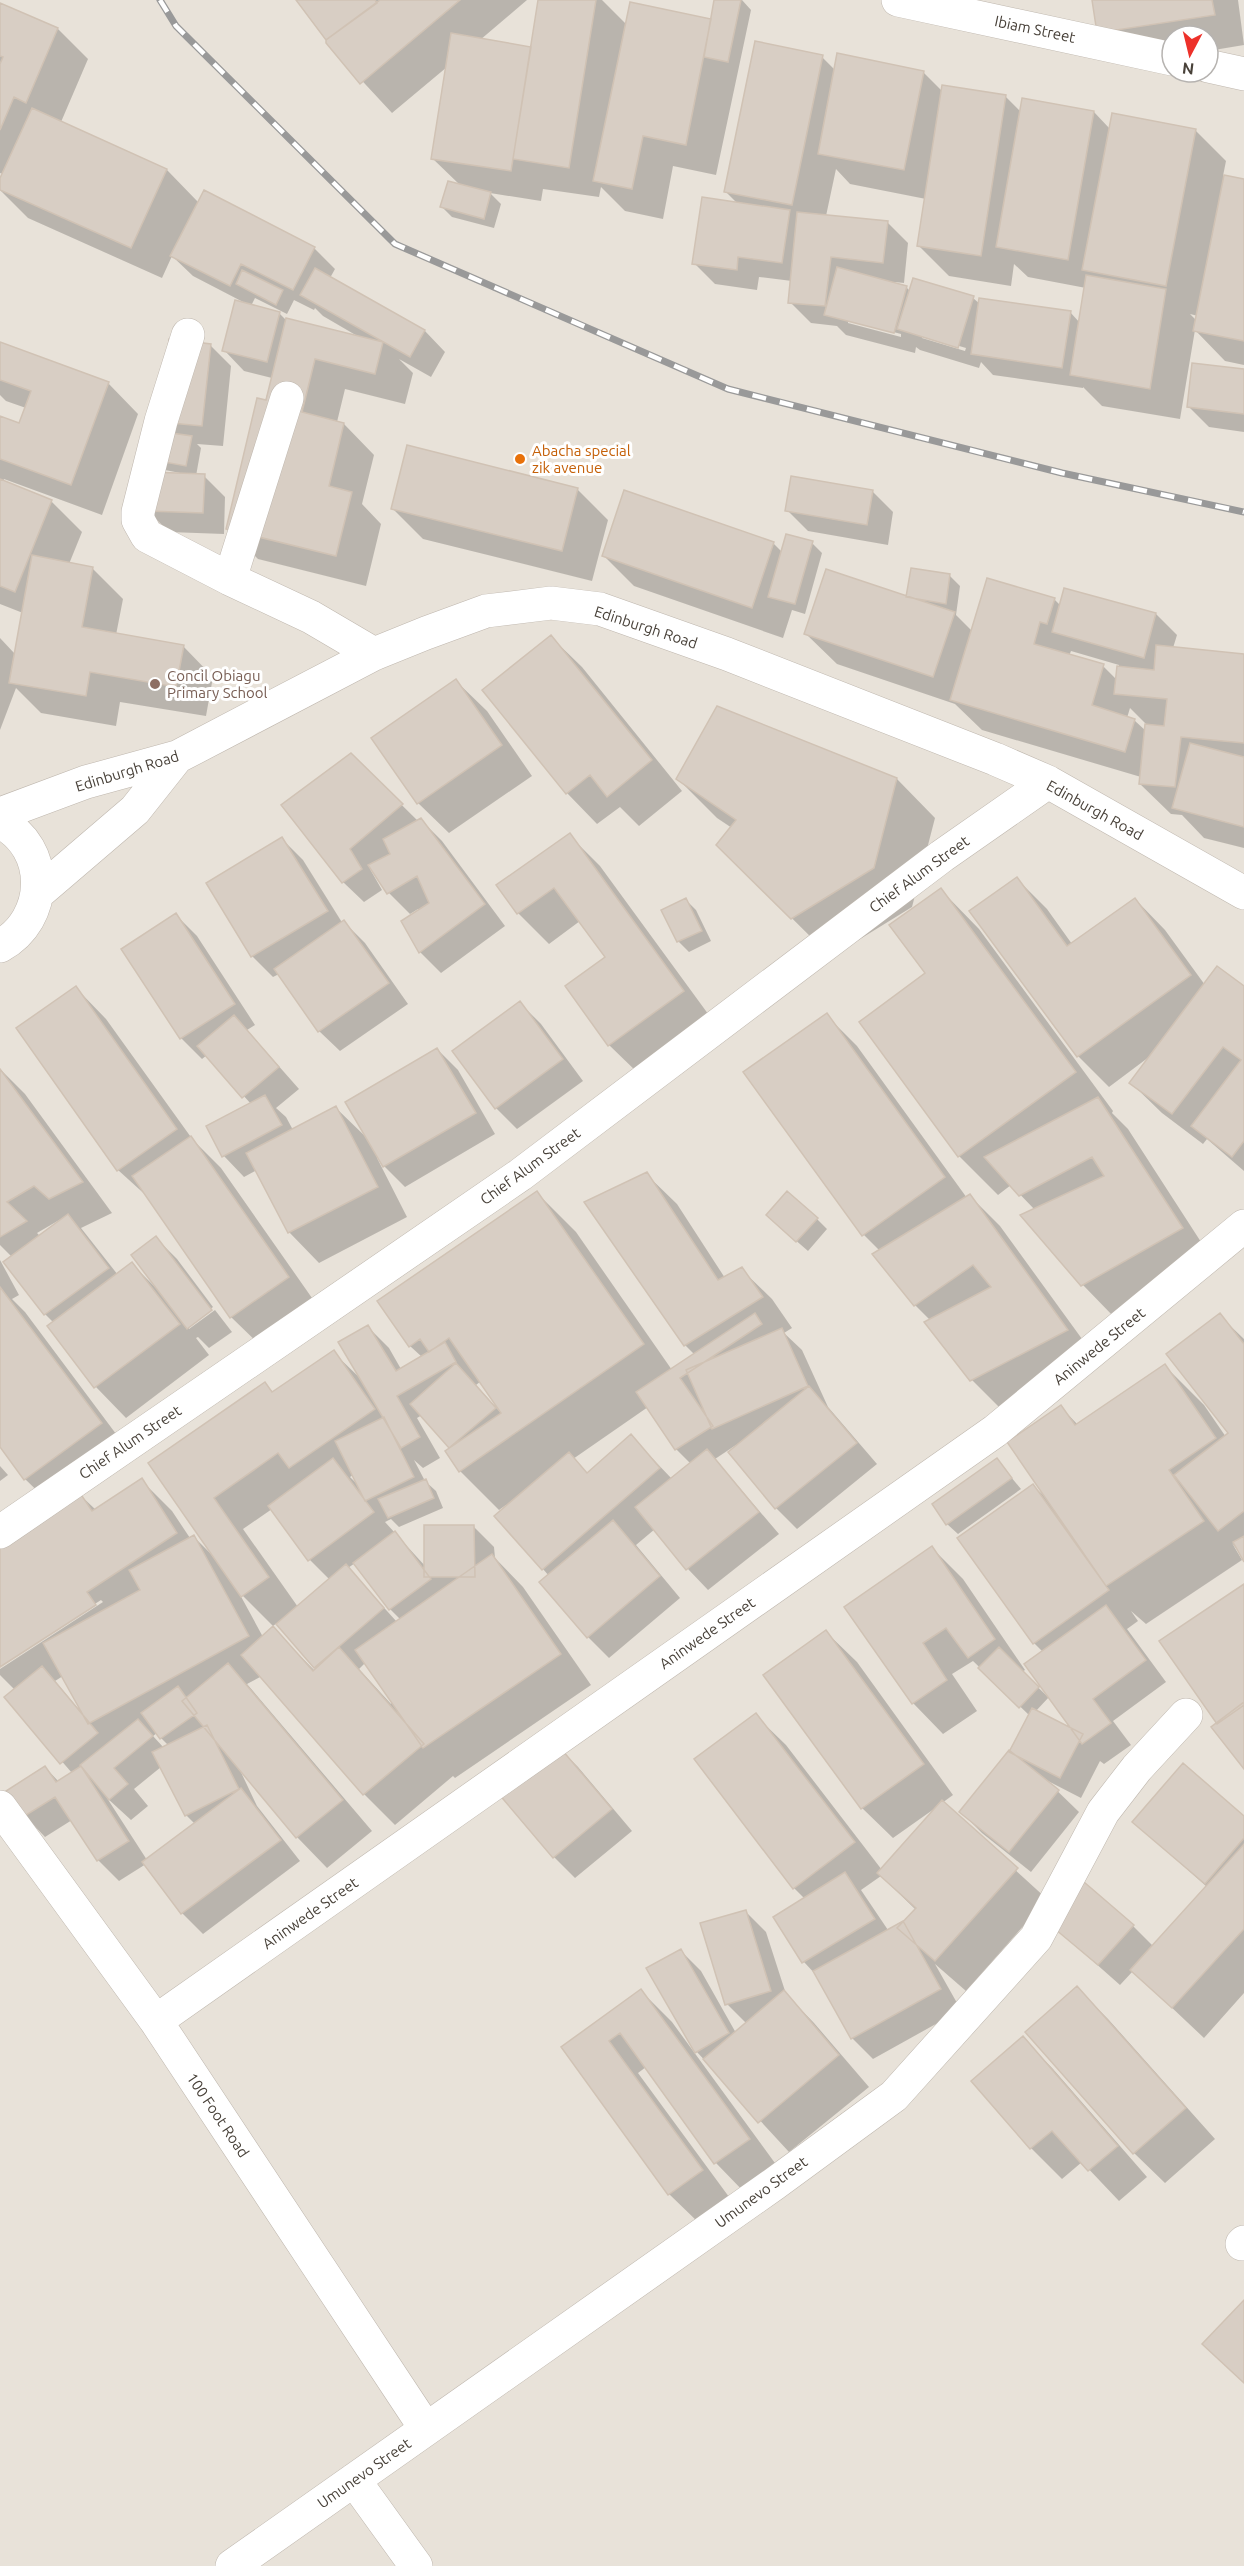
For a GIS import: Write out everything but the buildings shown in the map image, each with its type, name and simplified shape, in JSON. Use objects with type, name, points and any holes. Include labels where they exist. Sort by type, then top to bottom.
[{"type":"street","name":"Ibiam Street","points":[[898,0],[1160,56]]},
{"type":"street","points":[[1220,69],[1244,74]]},
{"type":"street","points":[[188,335],[161,422],[138,519],[147,536],[311,617],[374,654]]},
{"type":"street","points":[[230,579],[287,398]]},
{"type":"street","name":"Edinburgh Road","points":[[0,814],[87,782],[177,757],[374,654],[486,611],[551,603],[600,609],[891,716],[1048,783],[1244,893]]},
{"type":"street","points":[[38,893],[135,810],[177,757]]},
{"type":"street","name":"Chief Alum Street","points":[[0,1532],[520,1175],[942,856],[1048,783]]},
{"type":"street","points":[[0,822],[16,832],[33,857],[38,880],[38,893],[31,915],[16,936],[0,945]]},
{"type":"street","name":"Aninwede Street","points":[[156,2021],[995,1431],[1244,1226]]},
{"type":"street","name":"Umunevo Street","points":[[232,2566],[774,2184],[894,2096],[1036,1938],[1103,1812],[1137,1767],[1186,1715]]},
{"type":"street","name":"100 Foot Road","points":[[0,1807],[156,2021],[426,2429]]},
{"type":"street","points":[[354,2480],[416,2566]]},
{"type":"shaded area","points":[[0,0],[1244,0],[1244,2566],[0,2566]]},
{"type":"railway","points":[[160,0],[176,26],[395,244],[728,389],[1062,473],[1244,512]]},
{"type":"place","name":"Abacha special zik avenue","points":[[520,459]]},
{"type":"place","name":"Concil Obiagu Primary School","points":[[155,684]]}]
